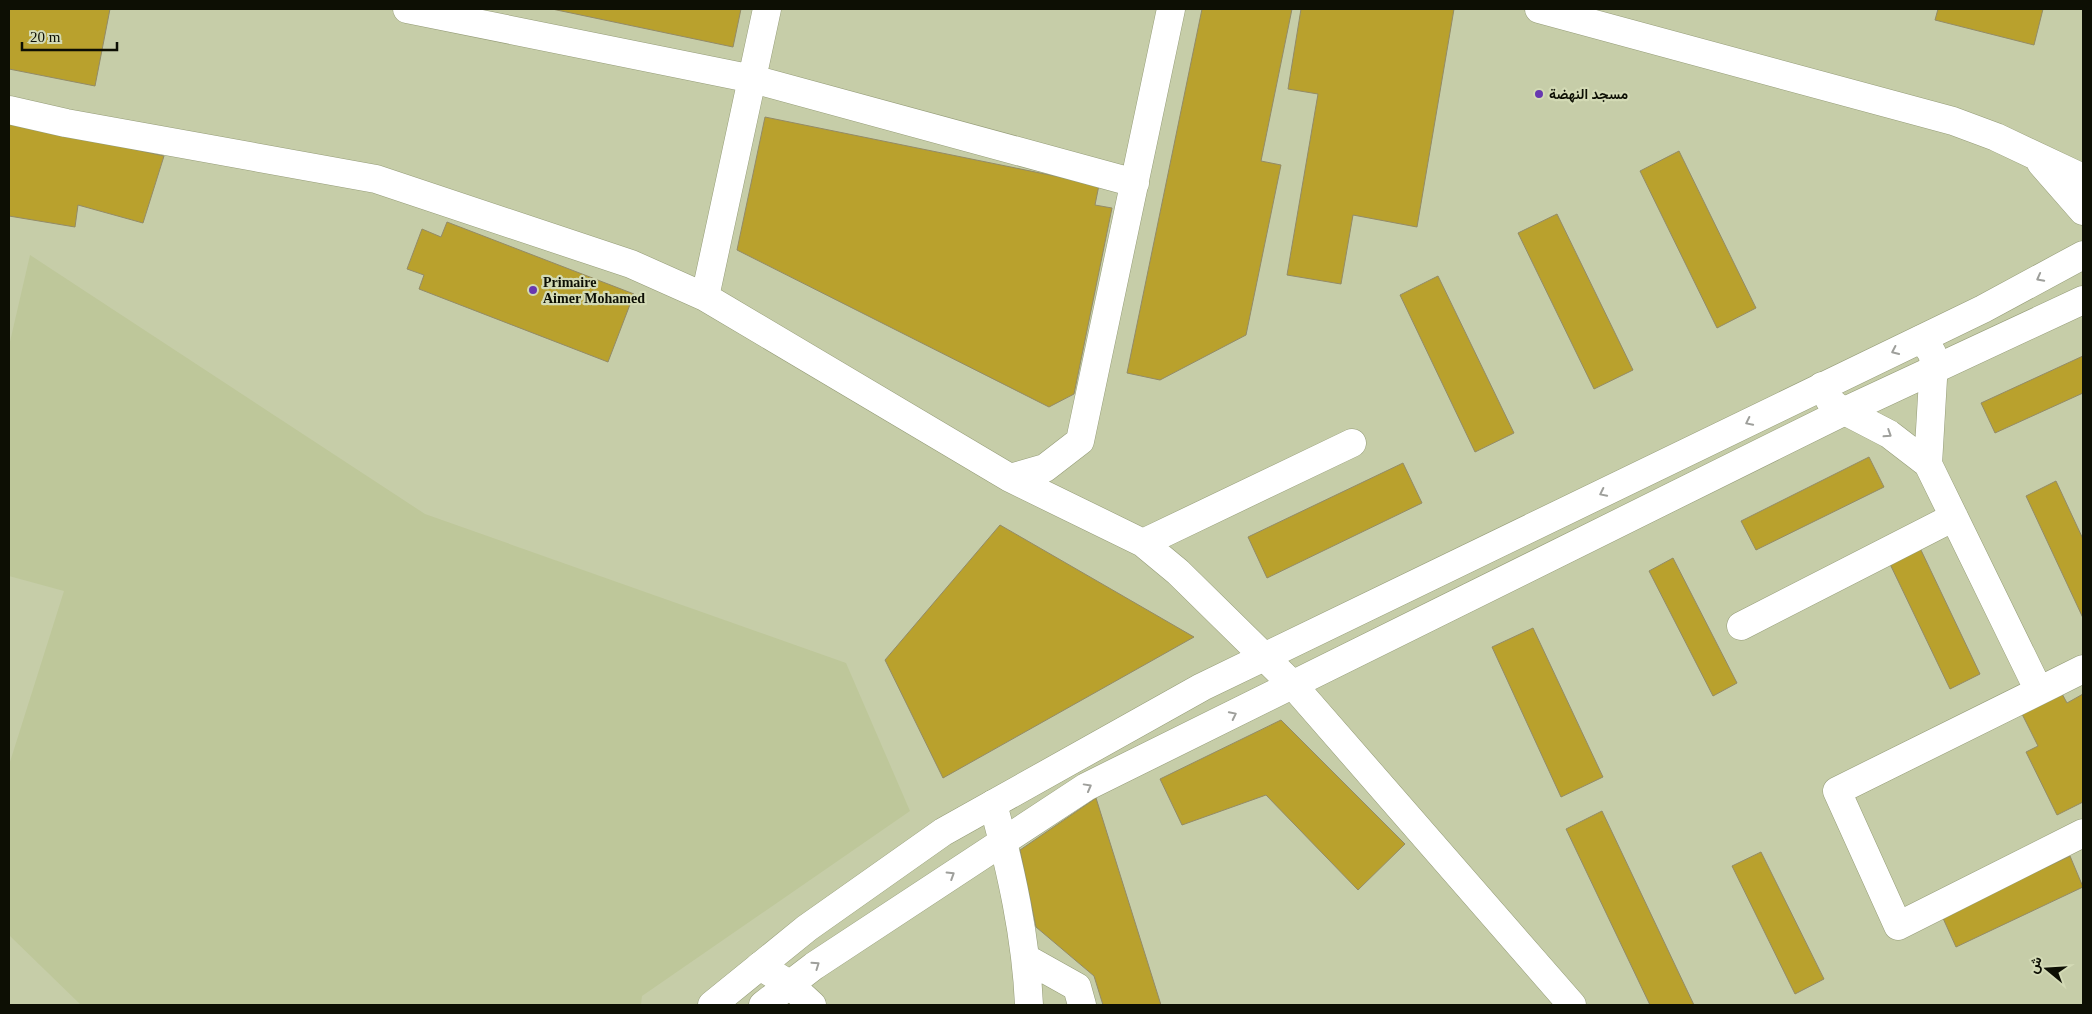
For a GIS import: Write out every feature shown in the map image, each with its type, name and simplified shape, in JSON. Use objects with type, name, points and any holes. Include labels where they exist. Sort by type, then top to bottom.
[{"type":"street","points":[[408,9],[752,79],[1134,183]]},
{"type":"street","points":[[705,297],[766,9]]},
{"type":"street","points":[[1010,478],[1045,468],[1080,441],[1171,9]]},
{"type":"street","points":[[1539,9],[1953,121],[1996,136],[2083,178]]},
{"type":"street","points":[[9,110],[66,123],[376,179],[631,264],[705,297],[1010,478],[1143,543],[1178,572],[1294,685],[1572,1005]]},
{"type":"street","points":[[2034,154],[2083,211]]},
{"type":"street","points":[[712,1005],[807,928],[943,832],[1202,687],[1922,339],[2083,255]]},
{"type":"street","points":[[764,1005],[789,984],[901,908],[1086,787],[1845,411],[2083,300]]},
{"type":"street","points":[[1922,339],[1932,353],[1934,371],[1928,464]]},
{"type":"street","points":[[1822,386],[1830,402],[1889,434],[1928,464],[2039,691]]},
{"type":"street","points":[[1143,543],[1352,443]]},
{"type":"street","points":[[1741,626],[1954,517]]},
{"type":"street","points":[[2083,669],[1837,791],[1898,926],[2083,832]]},
{"type":"street","points":[[993,804],[1003,842],[1027,959],[1029,1005]]},
{"type":"street","points":[[1027,959],[1077,987],[1082,1005]]},
{"type":"street","points":[[760,966],[789,984],[812,1005]]},
{"type":"shaded area","points":[[30,255],[425,514],[846,663],[910,811],[642,996],[641,1005],[81,1005],[10,936],[9,765],[64,591],[9,576],[9,346]]},
{"type":"building","points":[[9,9],[110,9],[95,86],[9,69]]},
{"type":"building","points":[[552,9],[741,9],[733,47]]},
{"type":"building","points":[[1202,9],[1292,9],[1261,161],[1281,165],[1246,335],[1160,380],[1127,373]]},
{"type":"building","points":[[1301,9],[1454,9],[1417,227],[1353,215],[1341,284],[1287,275],[1318,94],[1288,89]]},
{"type":"building","points":[[1938,9],[2043,9],[2034,45],[1935,20]]},
{"type":"building","points":[[765,117],[1099,185],[1095,205],[1112,208],[1074,394],[1049,407],[737,250]]},
{"type":"building","points":[[9,121],[164,156],[143,223],[78,205],[75,227],[9,216]]},
{"type":"building","points":[[1679,151],[1756,308],[1717,328],[1640,171]]},
{"type":"building","points":[[1557,214],[1633,370],[1594,389],[1518,233]]},
{"type":"building","points":[[447,222],[634,294],[608,362],[419,289],[424,275],[407,269],[422,229],[441,237]]},
{"type":"building","points":[[1438,276],[1514,433],[1475,452],[1400,295]]},
{"type":"building","points":[[2083,356],[2083,393],[1995,433],[1981,403]]},
{"type":"building","points":[[1869,457],[1884,487],[1756,550],[1741,521]]},
{"type":"building","points":[[1403,463],[1422,503],[1267,578],[1248,537]]},
{"type":"building","points":[[2056,481],[2083,539],[2083,618],[2026,496]]},
{"type":"building","points":[[1000,525],[1194,637],[943,778],[885,660]]},
{"type":"building","points":[[1920,548],[1980,674],[1950,689],[1889,562]]},
{"type":"building","points":[[1673,558],[1737,683],[1713,696],[1649,571]]},
{"type":"building","points":[[1533,628],[1603,777],[1561,797],[1492,647]]},
{"type":"building","points":[[2060,690],[2067,703],[2083,694],[2083,802],[2057,815],[2026,752],[2038,746],[2020,710]]},
{"type":"building","points":[[1281,720],[1405,844],[1358,890],[1266,795],[1182,825],[1160,779]]},
{"type":"building","points":[[1096,798],[1161,1005],[1103,1005],[1094,976],[1036,927],[1020,850]]},
{"type":"building","points":[[1602,811],[1694,1005],[1650,1005],[1566,829]]},
{"type":"building","points":[[1761,852],[1824,979],[1795,994],[1732,866]]},
{"type":"building","points":[[2070,856],[2083,887],[1956,947],[1942,916]]},
{"type":"place","name":"مسجد النهضة","points":[[1539,94]]},
{"type":"place","name":"Primaire Aimer Mohamed","points":[[533,290]]}]
